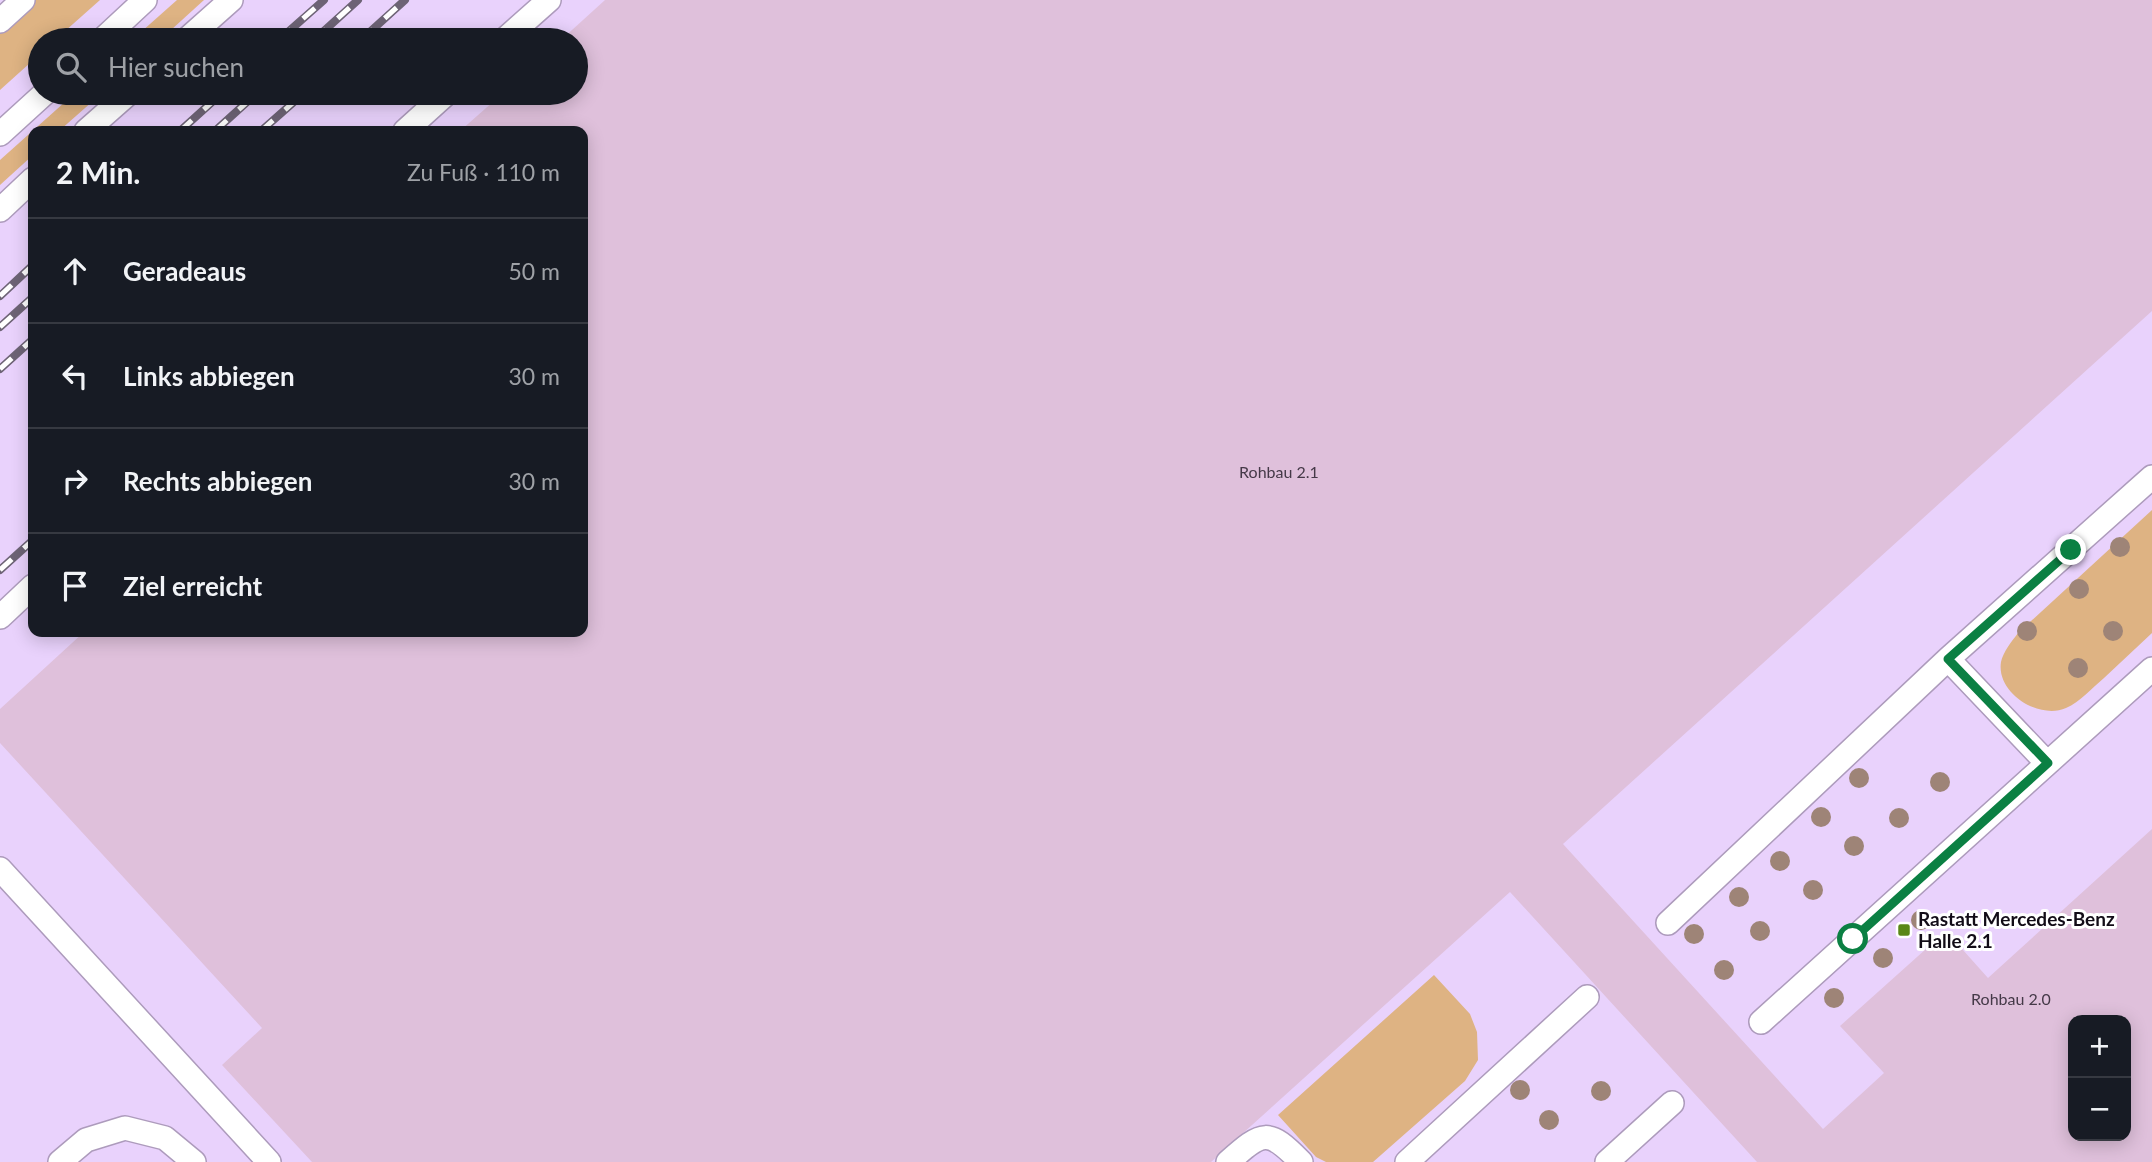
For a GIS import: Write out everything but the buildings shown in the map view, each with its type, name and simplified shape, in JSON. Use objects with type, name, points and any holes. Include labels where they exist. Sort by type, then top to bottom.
[{"type":"lane","points":[[0,21],[23,0]]},
{"type":"lane","points":[[115,28],[145,0]]},
{"type":"lane","points":[[200,28],[231,0]]},
{"type":"lane","points":[[517,28],[548,0]]},
{"type":"lane","points":[[0,134],[32,105]]},
{"type":"lane","points":[[92,126],[115,105]]},
{"type":"lane","points":[[411,126],[434,105]]},
{"type":"lane","points":[[0,210],[28,184]]},
{"type":"lane","points":[[1668,923],[1948,659],[2152,477]]},
{"type":"lane","points":[[0,617],[28,591]]},
{"type":"lane","points":[[1948,659],[2048,763]]},
{"type":"lane","points":[[1761,1022],[2152,668]]},
{"type":"lane","points":[[0,869],[269,1162]]},
{"type":"lane","points":[[1408,1162],[1587,997]]},
{"type":"lane","points":[[1606,1162],[1672,1103]]},
{"type":"lane","points":[[60,1162],[86,1140],[125,1128],[165,1138],[194,1162]]},
{"type":"lane","points":[[1228,1162],[1258,1138],[1270,1137],[1282,1142],[1301,1162]]},
{"type":"shaded area","points":[[0,0],[2152,0],[2152,1162],[0,1162]]},
{"type":"shaded area","points":[[27,0],[100,0],[68,28],[28,28],[28,65],[0,90],[0,24]]},
{"type":"shaded area","points":[[177,0],[204,0],[173,28],[146,28]]},
{"type":"shaded area","points":[[62,105],[88,105],[65,126],[38,126]]},
{"type":"shaded area","points":[[28,135],[28,160],[0,185],[0,160]]},
{"type":"shaded area","points":[[2152,510],[2152,633],[2086,694],[2066,708],[2044,710],[2022,701],[2005,684],[2001,673],[2002,658],[2011,643],[2018,633]]},
{"type":"shaded area","points":[[1434,975],[1470,1014],[1477,1032],[1478,1060],[1465,1081],[1373,1162],[1326,1162],[1316,1157],[1278,1115]]},
{"type":"railway","points":[[292,28],[324,0]]},
{"type":"railway","points":[[327,28],[358,0]]},
{"type":"railway","points":[[374,28],[405,0]]},
{"type":"railway","points":[[186,126],[209,105]]},
{"type":"railway","points":[[221,126],[244,105]]},
{"type":"railway","points":[[267,126],[290,105]]},
{"type":"railway","points":[[0,296],[28,270]]},
{"type":"railway","points":[[0,327],[28,302]]},
{"type":"railway","points":[[0,369],[28,344]]},
{"type":"railway","points":[[0,570],[28,545]]},
{"type":"place","name":"Rastatt Mercedes-Benz Halle 2.1","points":[[1904,930]]},
{"type":"route","points":[[1853,939],[2048,763],[1948,659],[2071,550]]}]
